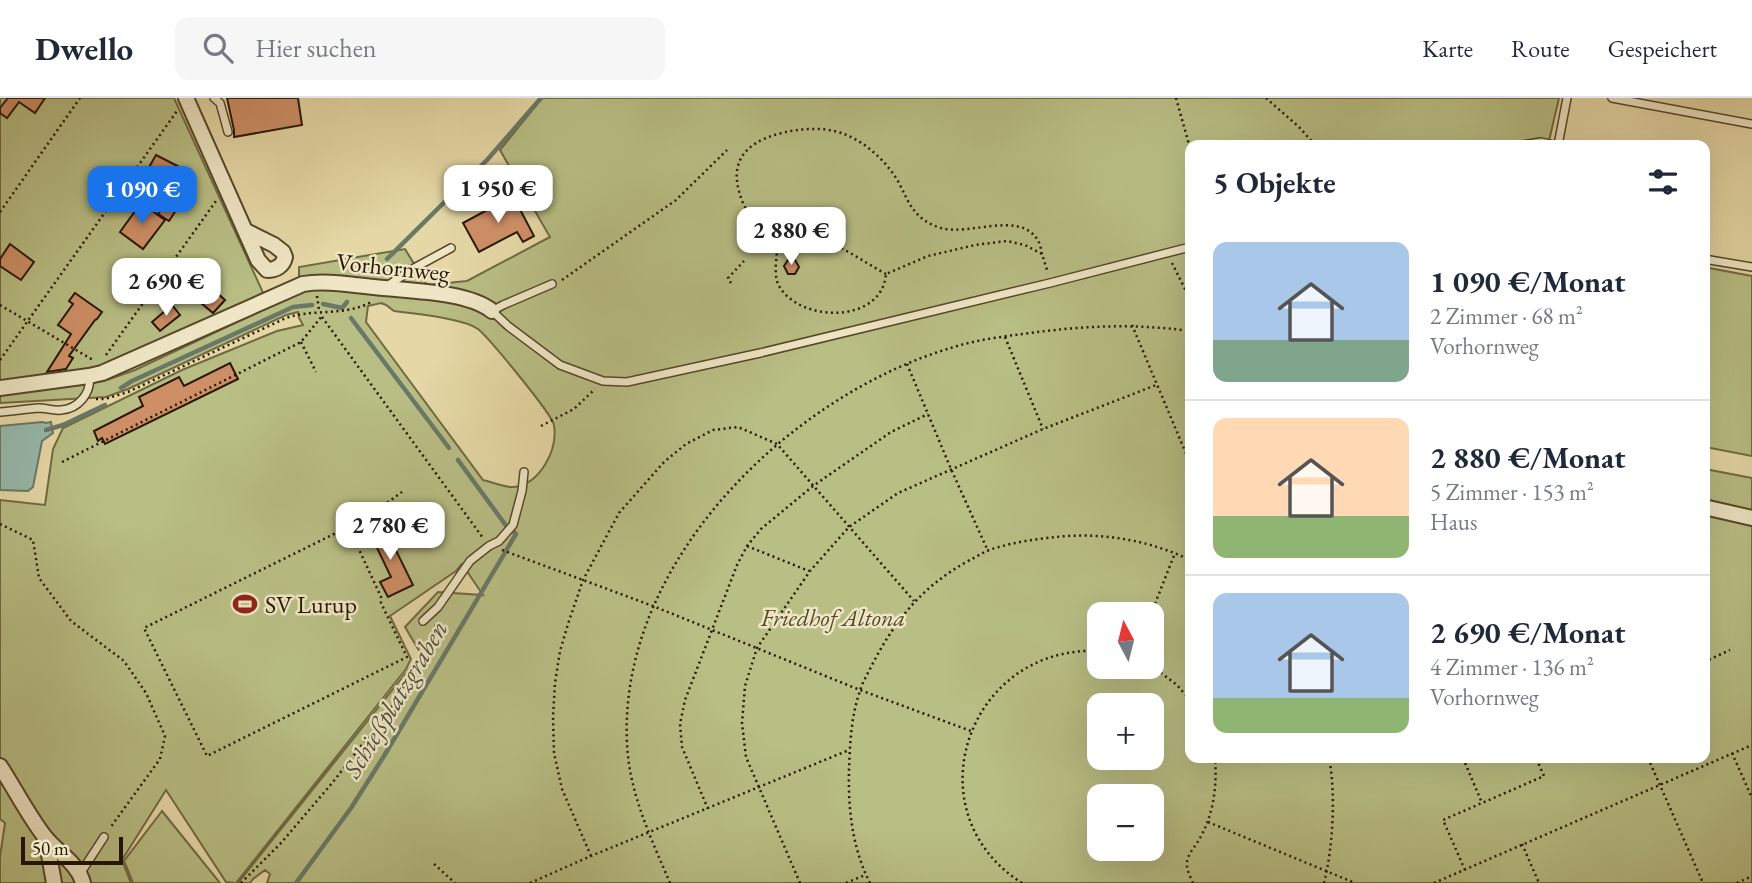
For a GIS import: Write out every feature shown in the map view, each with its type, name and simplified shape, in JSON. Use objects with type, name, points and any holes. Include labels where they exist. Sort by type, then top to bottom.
[{"type":"street","points":[[182,104],[226,187],[246,232],[262,267],[267,270],[276,269],[284,261],[283,252],[274,245],[246,232]]},
{"type":"street","points":[[276,269],[286,290]]},
{"type":"street","name":"Vorhornweg","points":[[0,388],[89,376],[113,369],[303,284],[317,282],[380,294],[461,298],[477,302],[492,311]]},
{"type":"street","points":[[1710,508],[1752,518]]},
{"type":"street","points":[[0,766],[46,838],[82,878]]},
{"type":"street","points":[[46,838],[54,883]]},
{"type":"lane","points":[[214,98],[220,103],[228,132]]},
{"type":"lane","points":[[1557,140],[1567,98]]},
{"type":"lane","points":[[1612,98],[1752,124]]},
{"type":"lane","points":[[380,294],[416,267],[451,248]]},
{"type":"lane","points":[[552,284],[492,311],[560,365],[603,381],[627,382],[1050,283],[1185,249]]},
{"type":"lane","points":[[1710,260],[1752,267]]},
{"type":"lane","points":[[0,412],[42,408],[70,409],[82,400],[90,386],[89,376]]},
{"type":"lane","points":[[423,621],[438,607],[470,561],[499,541],[513,525],[524,471]]},
{"type":"lane","points":[[82,878],[104,837]]},
{"type":"path","points":[[0,212],[80,98]]},
{"type":"path","points":[[1176,98],[1188,140]]},
{"type":"path","points":[[1266,98],[1311,140]]},
{"type":"path","points":[[0,359],[182,104]]},
{"type":"path","points":[[886,274],[832,243],[795,227],[772,227],[760,224],[752,218],[739,194],[736,178],[739,161],[746,149],[773,135],[789,131],[825,130],[844,133],[871,150],[888,167],[915,213],[926,222],[957,230],[994,226],[1014,226],[1029,230],[1038,240],[1050,283]]},
{"type":"path","points":[[552,284],[585,265],[676,200],[727,150]]},
{"type":"path","points":[[0,305],[100,364],[226,187]]},
{"type":"path","points":[[772,227],[776,239],[777,284],[786,295],[816,311],[841,312],[870,304],[882,293],[886,274]]},
{"type":"path","points":[[886,274],[928,256],[986,243],[1007,241],[1025,245],[1042,254]]},
{"type":"path","points":[[1167,254],[1185,289]]},
{"type":"path","points":[[731,284],[729,278],[744,261]]},
{"type":"path","points":[[317,282],[317,298],[322,317],[489,546],[653,606],[860,690],[971,731]]},
{"type":"path","points":[[82,400],[105,399],[128,392],[286,318],[352,310],[364,306],[380,294]]},
{"type":"path","points":[[841,312],[842,319]]},
{"type":"path","points":[[62,462],[301,342],[322,317]]},
{"type":"path","points":[[670,883],[648,832],[630,773],[628,709],[634,664],[653,606],[686,546],[738,483],[777,444],[859,387],[907,363],[956,346],[1071,327],[1132,325],[1185,330]]},
{"type":"path","points":[[1132,325],[1185,452]]},
{"type":"path","points":[[1005,337],[1043,429]]},
{"type":"path","points":[[301,342],[316,372]]},
{"type":"path","points":[[907,363],[988,551]]},
{"type":"path","points":[[541,426],[573,409],[603,381]]},
{"type":"path","points":[[800,883],[746,757],[742,723],[745,686],[757,648],[810,571],[849,527],[898,493],[1043,429],[1156,385]]},
{"type":"path","points":[[708,808],[682,747],[680,724],[685,700],[737,565],[747,546],[761,529],[813,486],[891,432],[928,414]]},
{"type":"path","points":[[591,856],[562,789],[554,753],[553,717],[560,651],[583,580],[620,513],[664,462],[686,444],[713,430],[738,427],[777,444],[914,601]]},
{"type":"path","points":[[350,530],[407,657],[207,755],[144,628],[344,529],[350,530],[402,492]]},
{"type":"path","points":[[0,524],[33,540],[39,578],[71,621],[124,661],[146,693],[165,736],[160,759],[104,837]]},
{"type":"path","points":[[870,883],[855,843],[850,816],[849,750],[853,715],[860,690],[883,643],[914,601],[949,571],[988,551],[1031,540],[1077,535],[1128,539],[1185,558]]},
{"type":"path","points":[[747,546],[810,571]]},
{"type":"path","points":[[1156,602],[1175,553]]},
{"type":"path","points":[[241,883],[281,843],[333,782],[407,687],[425,660],[438,607]]},
{"type":"path","points":[[1710,659],[1730,650]]},
{"type":"path","points":[[1022,883],[991,856],[968,812],[963,779],[971,731],[987,702],[1010,678],[1024,668],[1054,655],[1087,651]]},
{"type":"path","points":[[1164,675],[1185,694]]},
{"type":"path","points":[[1710,763],[1752,745]]},
{"type":"path","points":[[530,883],[849,750]]},
{"type":"path","points":[[1732,753],[1752,798]]},
{"type":"path","points":[[1193,883],[1186,866],[1187,860],[1208,822],[1215,790],[1215,763]]},
{"type":"path","points":[[1324,883],[1332,820],[1330,763]]},
{"type":"path","points":[[1465,763],[1482,803]]},
{"type":"path","points":[[1465,870],[1443,820],[1544,776],[1538,763]]},
{"type":"path","points":[[1650,763],[1703,883]]},
{"type":"path","points":[[1433,883],[1710,763]]},
{"type":"path","points":[[1208,822],[1355,883]]},
{"type":"path","points":[[1522,844],[1539,883]]},
{"type":"path","points":[[434,864],[455,883]]},
{"type":"path","points":[[846,883],[866,874]]},
{"type":"path","points":[[1737,883],[1752,876]]},
{"type":"green space","points":[[0,98],[174,98],[265,297],[100,372],[0,382]]},
{"type":"green space","name":"Friedhof Altona","points":[[542,98],[1559,98],[1549,140],[1185,140],[1185,763],[1710,763],[1710,470],[1752,478],[1752,883],[267,883],[270,874],[265,870],[250,883],[238,883],[421,654],[405,627],[438,592],[483,595],[462,564],[456,571],[390,616],[411,659],[406,669],[236,883],[226,882],[166,790],[122,860],[131,883],[0,883],[0,857],[5,823],[0,819],[0,500],[45,505],[53,449],[63,428],[182,370],[277,331],[303,325],[298,312],[286,315],[106,397],[0,403],[0,393],[104,381],[135,370],[299,293],[299,267],[405,249],[427,285],[467,281],[550,237],[500,150]],"holes":[[[381,303],[394,311],[450,319],[471,325],[478,329],[506,360],[554,425],[550,455],[532,480],[514,487],[483,480],[366,322],[368,306]]]},
{"type":"green space","points":[[1710,268],[1752,276],[1752,456],[1710,448]]},
{"type":"green space","points":[[162,811],[220,883],[133,883],[124,861]]},
{"type":"shaded area","points":[[51,422],[53,433],[42,441],[33,487],[28,491],[0,490],[0,426]]},
{"type":"building","points":[[8,98],[45,98],[35,113],[19,102],[7,118],[0,113],[0,108]]},
{"type":"building","points":[[227,98],[298,98],[302,125],[234,137]]},
{"type":"building","points":[[156,155],[193,174],[182,193],[186,195],[169,221],[158,214],[170,197],[154,185],[160,176],[148,169]]},
{"type":"building","points":[[513,196],[534,236],[523,242],[517,232],[479,252],[463,223]]},
{"type":"building","points":[[141,203],[165,220],[143,249],[120,232]]},
{"type":"building","points":[[10,244],[34,262],[21,280],[0,266],[0,259]]},
{"type":"building","points":[[788,260],[795,260],[799,267],[795,274],[788,274],[784,266]]},
{"type":"building","points":[[196,283],[209,294],[214,290],[225,300],[213,313],[188,292]]},
{"type":"building","points":[[75,293],[102,312],[69,356],[73,358],[66,369],[47,372],[71,334],[58,325],[73,304],[69,301]]},
{"type":"building","points":[[172,305],[180,315],[160,331],[152,322]]},
{"type":"building","points":[[230,363],[238,379],[105,444],[102,438],[98,441],[94,431],[143,406],[139,397],[179,377],[184,386]]},
{"type":"building","points":[[382,522],[413,585],[388,597],[380,582],[391,577],[368,529]]},
{"type":"waterway","name":"Schießplatzgraben","points":[[387,259],[487,160],[541,98]]},
{"type":"waterway","points":[[323,304],[342,308],[347,302]]},
{"type":"waterway","points":[[121,388],[293,307],[312,305]]},
{"type":"waterway","name":"Schießplatzgraben","points":[[351,318],[449,448]]},
{"type":"waterway","points":[[46,430],[105,405]]},
{"type":"waterway","name":"Schießplatzgraben","points":[[458,460],[507,527]]},
{"type":"waterway","name":"Schießplatzgraben","points":[[296,883],[351,808],[384,756],[516,534],[512,530]]},
{"type":"place","name":"SV Lurup","points":[[245,604]]}]
